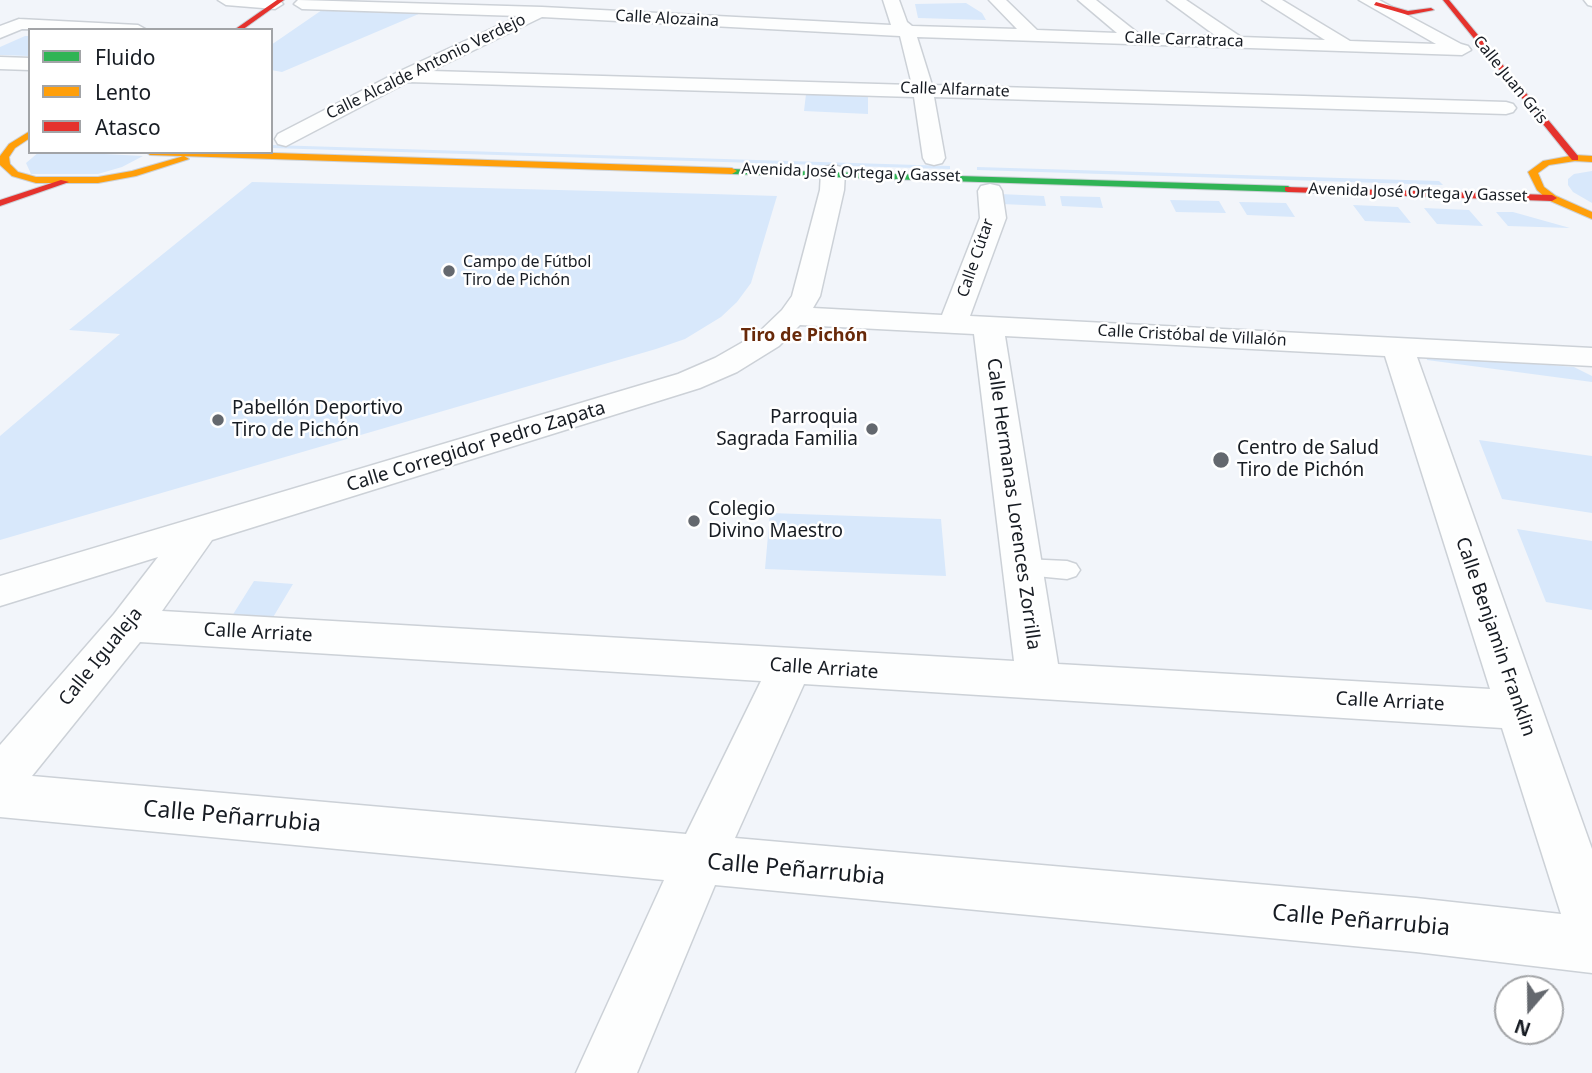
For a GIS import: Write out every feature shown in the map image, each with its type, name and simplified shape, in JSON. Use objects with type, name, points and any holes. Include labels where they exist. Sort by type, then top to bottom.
[{"type":"main road","name":"Calle Juan Gris","points":[[1446,0],[1491,58],[1584,158]]},
{"type":"main road","points":[[240,28],[278,2]]},
{"type":"main road","points":[[266,28],[304,2]]},
{"type":"main road","points":[[1371,2],[1408,13],[1427,5]]},
{"type":"main road","name":"Calle Juan Gris","points":[[1427,5],[1465,55]]},
{"type":"main road","points":[[1465,55],[1491,58]]},
{"type":"main road","name":"Calle Juan Gris","points":[[1491,89],[1512,117]]},
{"type":"main road","points":[[6,127],[28,131]]},
{"type":"main road","points":[[6,145],[28,132]]},
{"type":"main road","points":[[278,138],[313,139]]},
{"type":"main road","points":[[6,145],[28,146]]},
{"type":"main road","points":[[6,145],[2,167],[36,180],[64,182],[133,174],[194,154]]},
{"type":"main road","name":"Avenida José Ortega y Gasset","points":[[230,154],[1552,198]]},
{"type":"main road","points":[[1584,158],[1542,158],[1527,179],[1552,198],[1591,216]]},
{"type":"main road","points":[[0,203],[64,182]]},
{"type":"street","points":[[226,0],[278,2]]},
{"type":"street","name":"Calle Alcalde Antonio Verdejo","points":[[278,138],[569,0]]},
{"type":"street","points":[[891,0],[899,24],[906,31],[923,89],[934,158]]},
{"type":"street","points":[[997,0],[1033,36]]},
{"type":"street","points":[[1086,0],[1135,39]]},
{"type":"street","points":[[1175,0],[1236,41]]},
{"type":"street","points":[[1270,0],[1348,46]]},
{"type":"street","name":"Calle Alozaina","points":[[304,2],[399,4],[906,31]]},
{"type":"street","points":[[1371,2],[1465,55]]},
{"type":"street","points":[[0,33],[19,24],[98,28]]},
{"type":"street","name":"Calle Carratraca","points":[[906,31],[1236,41],[1465,55]]},
{"type":"street","points":[[0,63],[28,64]]},
{"type":"street","name":"Calle Alfarnate","points":[[405,76],[923,89],[1512,117]]},
{"type":"street","name":"Calle Corregidor Pedro Zapata","points":[[0,592],[689,381],[726,365],[768,340],[793,316],[806,296],[832,190],[833,172]]},
{"type":"street","name":"Calle Cútar","points":[[970,324],[993,218],[989,191]]},
{"type":"street","name":"Calle Cristóbal de Villalón","points":[[793,316],[1398,347],[1584,360]]},
{"type":"street","name":"Calle Hermanas Lorences Zorrilla","points":[[970,324],[1024,568],[1039,682]]},
{"type":"street","name":"Calle Benjamin Franklin","points":[[1398,347],[1592,926]]},
{"type":"street","name":"Calle Igualeja","points":[[0,779],[129,625],[198,532]]},
{"type":"street","name":"Calle Arriate","points":[[129,625],[1520,710]]},
{"type":"street","points":[[606,1073],[699,861],[790,667]]},
{"type":"street","name":"Calle Peñarrubia","points":[[0,795],[1416,925],[1592,945]]},
{"type":"lane","points":[[1024,568],[1068,570]]},
{"type":"shaded area","points":[[966,3],[982,13],[986,20],[918,18],[915,4]]},
{"type":"shaded area","points":[[322,10],[421,13],[282,72],[273,70],[273,44]]},
{"type":"shaded area","points":[[28,36],[28,56],[0,55],[0,47]]},
{"type":"shaded area","points":[[806,94],[868,96],[868,114],[804,111]]},
{"type":"shaded area","points":[[273,145],[950,166],[950,169],[273,148]]},
{"type":"shaded area","points":[[37,154],[143,156],[122,167],[98,174],[31,174],[26,163]]},
{"type":"shaded area","points":[[977,167],[1439,181],[1443,185],[977,170]]},
{"type":"shaded area","points":[[1592,171],[1592,203],[1573,192],[1568,185],[1568,179],[1574,174]]},
{"type":"shaded area","points":[[252,182],[777,196],[751,283],[721,317],[685,339],[0,540],[0,436],[120,334],[69,330]]},
{"type":"shaded area","points":[[1000,194],[1044,196],[1046,206],[1002,204]]},
{"type":"shaded area","points":[[1060,196],[1100,197],[1103,208],[1062,206]]},
{"type":"shaded area","points":[[1170,200],[1219,201],[1226,213],[1176,212]]},
{"type":"shaded area","points":[[1239,202],[1286,203],[1295,217],[1247,215]]},
{"type":"shaded area","points":[[1353,205],[1398,207],[1411,223],[1365,221]]},
{"type":"shaded area","points":[[1424,208],[1469,210],[1483,226],[1437,224]]},
{"type":"shaded area","points":[[1496,212],[1513,212],[1570,228],[1508,226]]},
{"type":"shaded area","points":[[1426,355],[1574,367],[1592,376],[1592,382],[1427,360]]},
{"type":"shaded area","points":[[1479,440],[1592,456],[1592,513],[1502,499]]},
{"type":"shaded area","points":[[770,513],[941,519],[946,576],[765,569]]},
{"type":"shaded area","points":[[1517,529],[1592,541],[1592,610],[1546,602]]},
{"type":"shaded area","points":[[254,581],[293,584],[272,619],[232,616]]},
{"type":"traffic: fast","points":[[732,171],[1288,189]]},
{"type":"traffic: slow","points":[[28,135],[12,146],[4,157],[5,165],[15,174],[36,180],[98,180],[133,174],[184,159]]},
{"type":"traffic: slow","points":[[211,154],[732,171]]},
{"type":"traffic: slow","points":[[1592,159],[1575,158],[1546,163],[1533,172],[1540,188],[1552,198],[1592,216]]},
{"type":"traffic: jam","points":[[240,28],[281,0]]},
{"type":"traffic: jam","points":[[1446,0],[1575,158]]},
{"type":"traffic: jam","points":[[1376,4],[1408,13],[1431,10]]},
{"type":"traffic: jam","points":[[0,203],[64,182]]},
{"type":"traffic: jam","points":[[1288,189],[1552,198]]},
{"type":"place","name":"Campo de Fútbol Tiro de Pichón","points":[[449,271]]},
{"type":"place","name":"Pabellón Deportivo Tiro de Pichón","points":[[218,420]]},
{"type":"place","name":"Parroquia Sagrada Familia","points":[[872,429]]},
{"type":"place","name":"Centro de Salud Tiro de Pichón","points":[[1221,460]]},
{"type":"place","name":"Colegio Divino Maestro","points":[[694,521]]},
{"type":"district","name":"Tiro de Pichón","points":[[804,336]]}]
